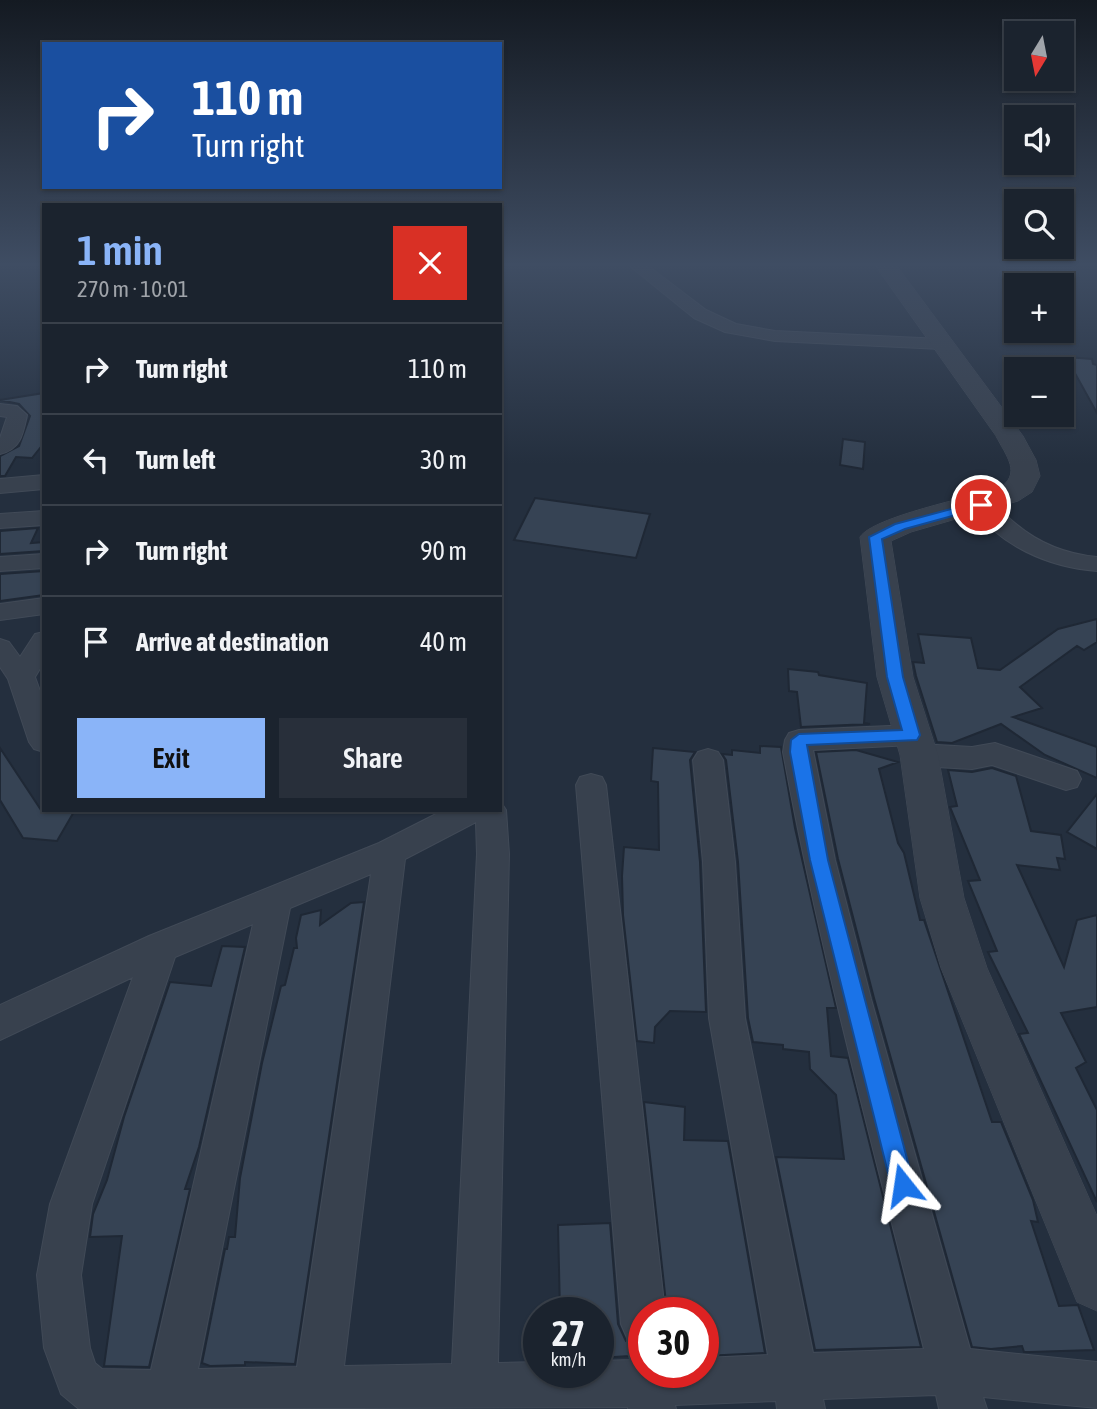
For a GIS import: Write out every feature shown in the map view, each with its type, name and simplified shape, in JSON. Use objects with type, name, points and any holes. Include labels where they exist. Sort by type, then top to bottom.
[{"type":"street","points":[[752,332],[775,336],[941,344]]},
{"type":"street","points":[[932,332],[1007,433],[1026,465],[1027,477],[1022,486],[1008,495],[981,505],[900,526],[876,537],[895,677],[915,745],[942,898],[964,968],[1097,1282]]},
{"type":"street","points":[[0,410],[10,410],[16,415],[11,440],[0,448]]},
{"type":"street","points":[[0,486],[42,482]]},
{"type":"street","points":[[981,505],[1023,542],[1058,559],[1086,564],[1097,578]]},
{"type":"street","points":[[0,521],[42,518]]},
{"type":"street","points":[[0,564],[42,561]]},
{"type":"street","points":[[0,612],[42,606]]},
{"type":"street","points":[[21,677],[42,643]]},
{"type":"street","points":[[0,648],[21,677],[42,736]]},
{"type":"street","points":[[958,1390],[853,999],[819,860],[798,752],[799,740],[915,745],[972,758],[995,754],[1066,779]]},
{"type":"street","points":[[708,760],[719,862],[727,1018],[798,1393]]},
{"type":"street","points":[[590,785],[641,1297]]},
{"type":"street","points":[[0,1023],[161,947],[390,852],[468,812]]},
{"type":"street","points":[[473,1397],[493,854],[491,812]]},
{"type":"street","points":[[316,1400],[390,852]]},
{"type":"street","points":[[167,1402],[275,900]]},
{"type":"street","points":[[161,947],[71,1204],[59,1275],[67,1348],[77,1378],[90,1390],[167,1402],[473,1397],[650,1388],[798,1393],[1097,1385]]},
{"type":"building","points":[[1074,358],[1092,359],[1093,364],[1097,365],[1097,413],[1074,371]]},
{"type":"building","points":[[42,393],[42,446],[32,458],[16,457],[5,476],[0,476],[0,456],[19,446],[30,416],[19,404],[0,400]]},
{"type":"building","points":[[843,439],[865,442],[863,469],[840,465]]},
{"type":"building","points":[[535,498],[650,514],[636,558],[514,540]]},
{"type":"building","points":[[38,528],[31,543],[42,542],[42,551],[0,554],[0,531]]},
{"type":"building","points":[[42,571],[42,595],[0,601],[0,574]]},
{"type":"building","points":[[1097,619],[1097,642],[1084,650],[1077,646],[1020,687],[1042,708],[1013,717],[1097,747],[1097,778],[1045,755],[1001,724],[952,743],[937,742],[913,662],[924,663],[918,634],[971,638],[978,668],[1000,670],[1058,629]]},
{"type":"building","points":[[788,669],[818,672],[819,675],[867,683],[864,723],[870,724],[801,727],[797,692],[789,691]]},
{"type":"building","points":[[760,746],[781,747],[795,828],[836,1008],[827,1008],[831,1056],[848,1058],[921,1347],[815,1350],[776,1157],[844,1159],[836,1095],[810,1069],[809,1052],[783,1049],[783,1045],[753,1042],[748,1018],[738,862],[726,760],[722,754],[732,755],[732,750],[760,753]]},
{"type":"building","points":[[0,748],[42,812],[74,812],[57,841],[23,838],[0,800]]},
{"type":"building","points":[[653,748],[695,752],[690,760],[700,862],[706,1012],[670,1011],[655,1027],[654,1043],[637,1041],[623,915],[622,876],[624,847],[659,850],[658,782],[651,781]]},
{"type":"building","points":[[856,750],[898,762],[879,769],[898,843],[904,853],[920,920],[924,920],[992,1122],[1001,1122],[1033,1200],[1038,1222],[1031,1221],[1059,1306],[1078,1305],[1094,1350],[1024,1352],[1022,1346],[991,1349],[972,1347],[874,998],[838,859],[816,752]]},
{"type":"building","points":[[992,768],[1016,776],[1031,831],[1061,835],[1065,859],[1057,858],[1060,870],[1017,865],[1064,967],[1077,920],[1097,915],[1097,1007],[1061,1013],[1086,1062],[1076,1068],[1097,1110],[1097,1202],[1019,1034],[1028,1033],[988,952],[997,951],[968,881],[980,880],[950,807],[957,806],[948,770],[972,772]]},
{"type":"building","points":[[1097,794],[1097,849],[1067,832]]},
{"type":"building","points":[[364,902],[295,1364],[245,1362],[245,1365],[210,1366],[202,1363],[225,1249],[229,1237],[235,1237],[240,1178],[262,1063],[281,986],[285,985],[294,948],[297,948],[296,938],[301,915],[321,910],[320,925],[351,903]]},
{"type":"building","points":[[222,946],[245,947],[199,1147],[185,1189],[190,1189],[149,1367],[104,1366],[122,1236],[90,1237],[93,1214],[107,1180],[124,1117],[170,982],[211,986]]},
{"type":"building","points":[[644,1102],[685,1107],[684,1140],[728,1141],[765,1353],[719,1355],[719,1297],[665,1297]]},
{"type":"building","points":[[610,1223],[618,1324],[628,1342],[628,1356],[614,1357],[614,1297],[560,1297],[558,1225]]},
{"type":"route","points":[[903,1185],[819,860],[798,752],[799,740],[912,735],[895,677],[876,537],[900,526],[981,505]]}]
